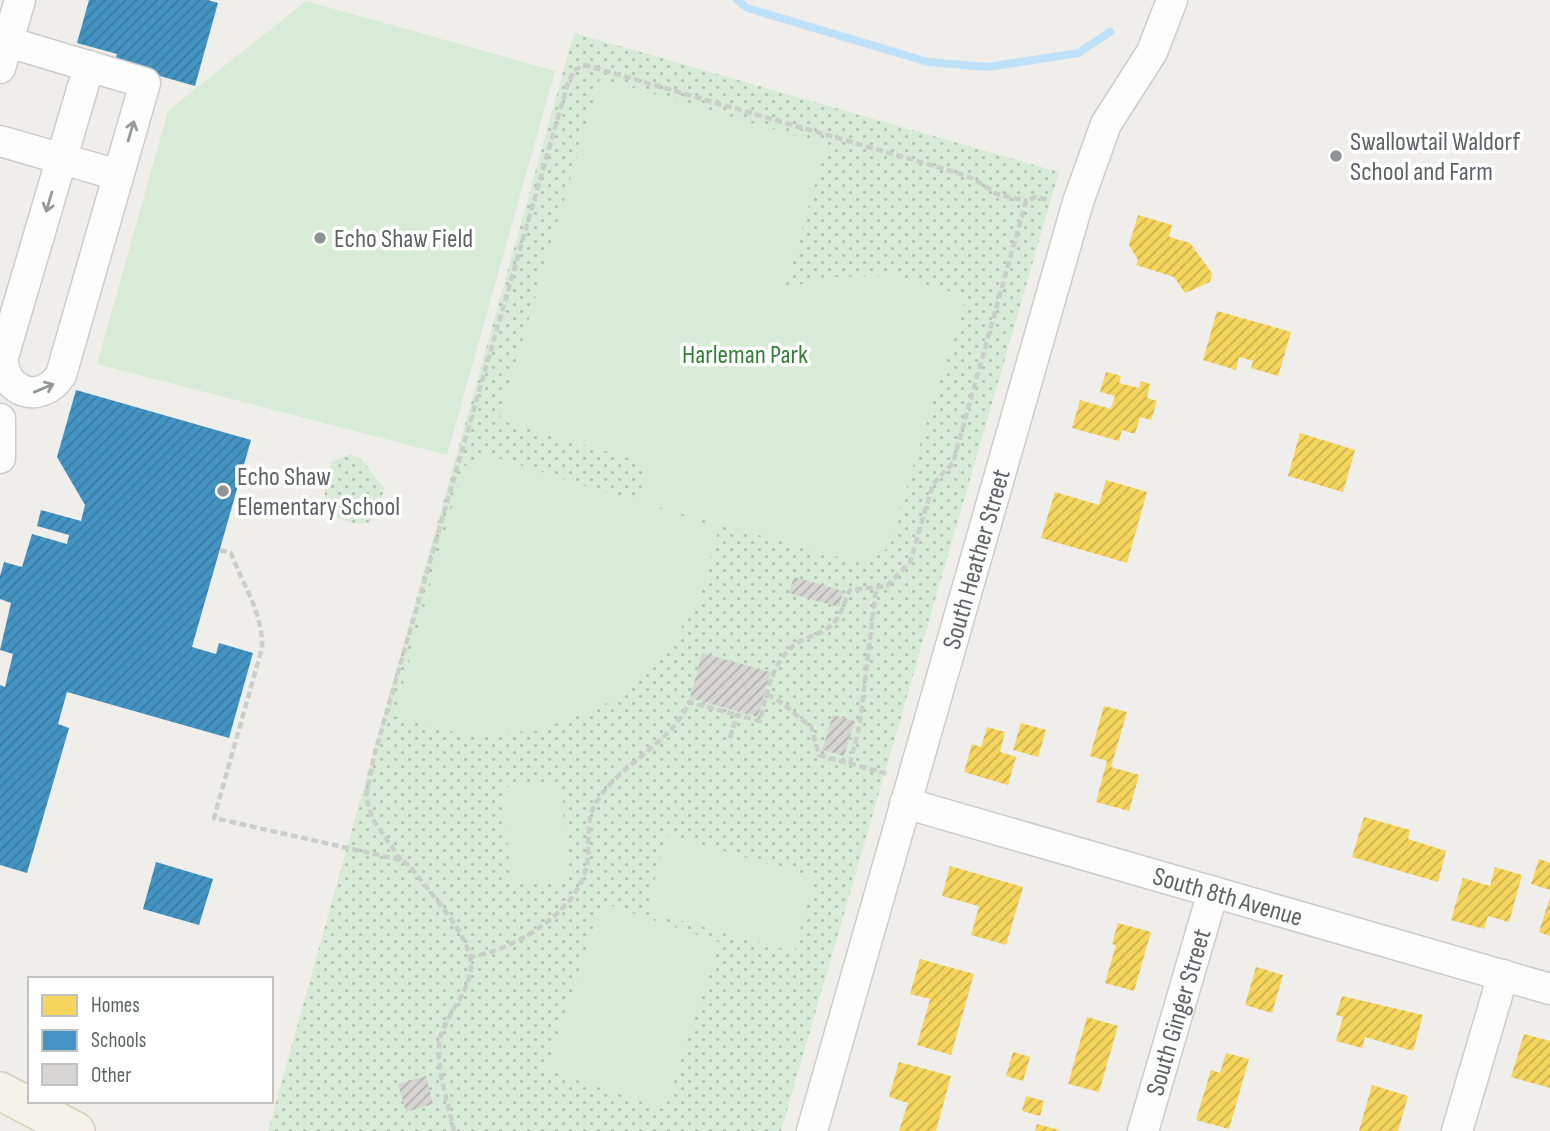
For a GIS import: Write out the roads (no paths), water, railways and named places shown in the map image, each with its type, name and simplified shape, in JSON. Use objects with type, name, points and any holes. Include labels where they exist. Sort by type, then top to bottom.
[{"type":"main road","points":[[0,1091],[76,1131]]},
{"type":"street","points":[[20,0],[4,55],[89,66],[145,83],[61,375],[47,390],[28,393],[11,384],[5,376],[3,357],[89,66]]},
{"type":"street","name":"South Heather Street","points":[[812,1131],[1078,202],[1106,124],[1152,52],[1172,0]]},
{"type":"street","points":[[0,142],[118,175]]},
{"type":"street","points":[[0,419],[0,458]]},
{"type":"street","name":"South 8th Avenue","points":[[908,792],[1213,892],[1550,989]]},
{"type":"street","name":"South Ginger Street","points":[[1143,1131],[1213,892]]},
{"type":"street","points":[[1457,1131],[1503,975]]},
{"type":"waterway","points":[[737,0],[747,8],[928,62],[988,67],[1078,53],[1110,32]]},
{"type":"place","name":"Swallowtail Waldorf School and Farm","points":[[1336,156]]},
{"type":"place","name":"Echo Shaw Field","points":[[320,238]]},
{"type":"place","name":"Echo Shaw Elementary School","points":[[223,491]]},
{"type":"park label","name":"Harleman Park","points":[[745,354]]}]
